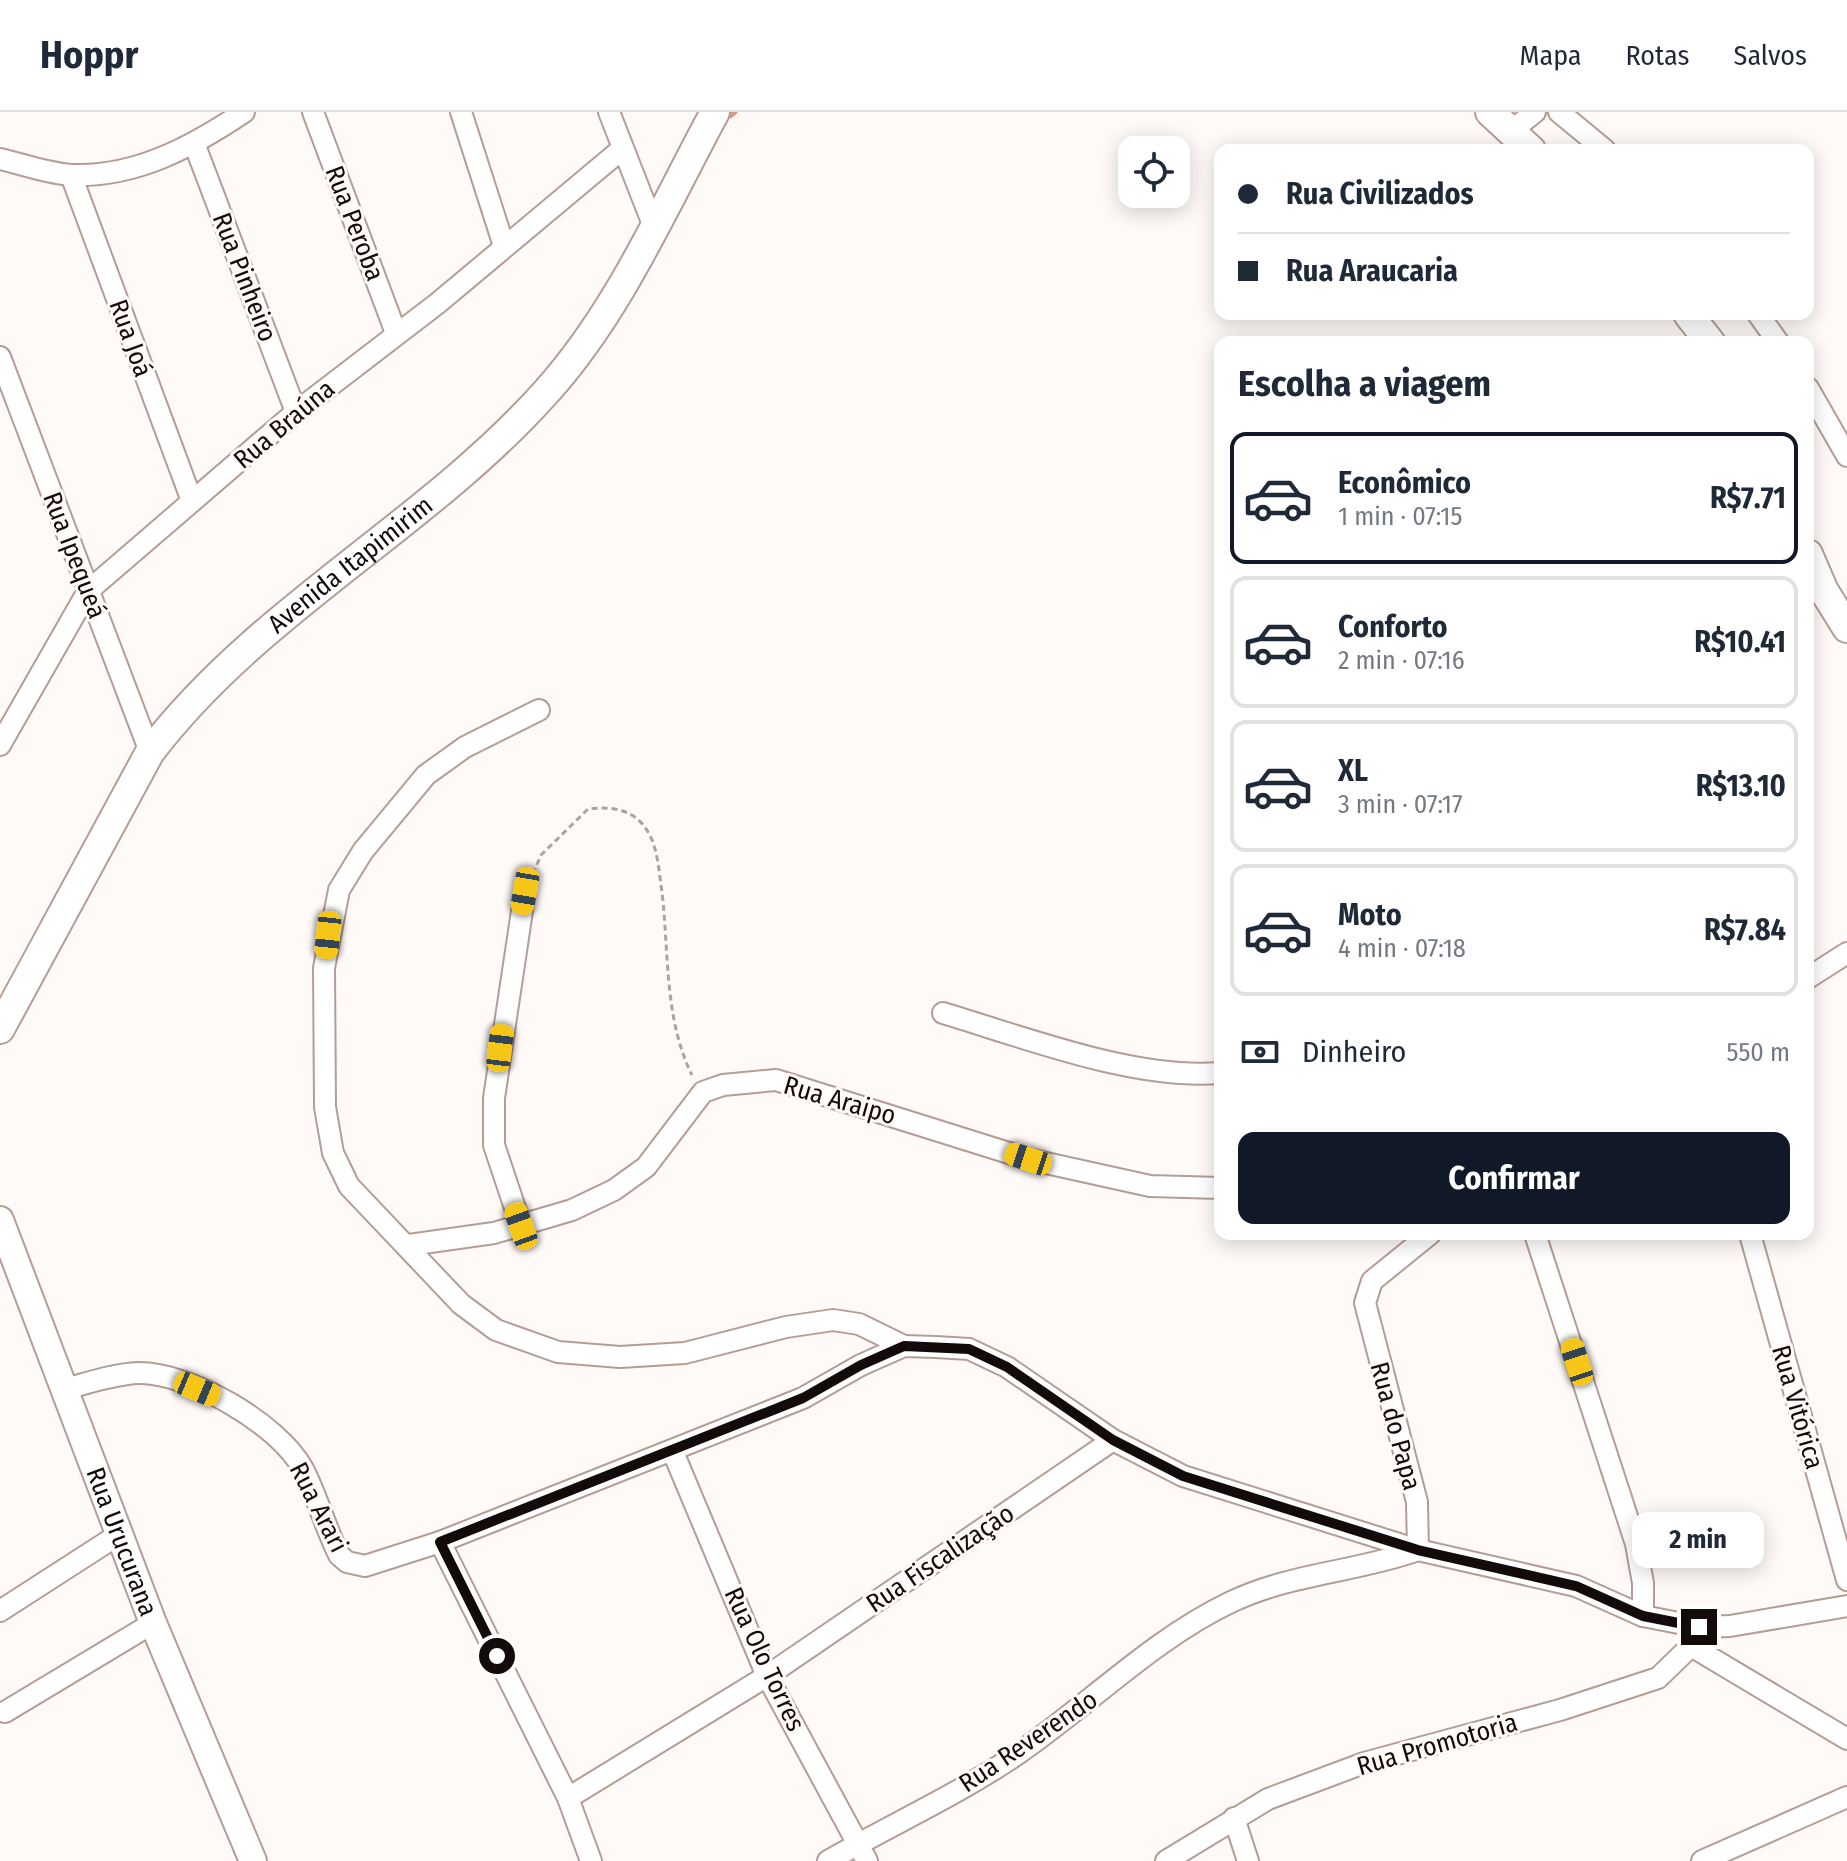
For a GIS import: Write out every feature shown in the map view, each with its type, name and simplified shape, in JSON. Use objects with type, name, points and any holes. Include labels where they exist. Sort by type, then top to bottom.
[{"type":"main road","name":"Avenida Itapimirim","points":[[0,1029],[150,752],[214,678],[419,508],[546,393],[575,358],[605,313],[715,112]]},
{"type":"main road","points":[[1490,112],[1520,141]]},
{"type":"main road","points":[[1693,320],[1705,336]]},
{"type":"main road","points":[[1814,565],[1847,628]]},
{"type":"street","points":[[0,159],[71,175],[128,171],[194,143],[244,112]]},
{"type":"street","name":"Rua Peroba","points":[[313,112],[396,333]]},
{"type":"street","points":[[461,112],[504,246]]},
{"type":"street","points":[[609,112],[654,227]]},
{"type":"street","points":[[1520,141],[1535,112]]},
{"type":"street","points":[[1559,112],[1598,144]]},
{"type":"street","name":"Rua Pinheiro","points":[[194,143],[296,412]]},
{"type":"street","name":"Rua Braúna","points":[[0,745],[88,591],[296,412],[622,149]]},
{"type":"street","name":"Rua Joá","points":[[71,175],[192,501]]},
{"type":"street","name":"Rua Ipequeá","points":[[0,357],[150,752]]},
{"type":"street","points":[[1814,398],[1847,456]]},
{"type":"street","points":[[539,710],[465,747],[426,775],[363,851],[339,890],[324,968],[325,1107],[333,1153],[349,1186],[409,1245],[461,1304],[496,1330],[558,1352],[620,1357],[685,1353],[786,1327],[833,1320],[859,1324],[904,1346]]},
{"type":"street","points":[[521,1226],[494,1145],[494,1098],[525,891]]},
{"type":"street","points":[[1814,975],[1844,959]]},
{"type":"street","points":[[943,1013],[1064,1049],[1169,1074],[1214,1073]]},
{"type":"street","name":"Rua Araipo","points":[[703,1092],[723,1085],[776,1080],[1028,1159],[1150,1186],[1214,1188]]},
{"type":"street","points":[[409,1245],[521,1226],[572,1210],[614,1190],[646,1167],[703,1092]]},
{"type":"street","name":"Rua Urucurana","points":[[1,1227],[153,1623],[253,1861]]},
{"type":"street","name":"Rua do Papa","points":[[1418,1550],[1417,1502],[1365,1303],[1372,1281],[1423,1240]]},
{"type":"street","points":[[1537,1240],[1636,1544],[1643,1583],[1643,1616]]},
{"type":"street","name":"Rua Vitórica","points":[[1752,1240],[1847,1580]]},
{"type":"street","name":"Rua Arari","points":[[65,1389],[137,1373],[168,1376],[226,1401],[283,1441],[303,1468],[339,1555],[356,1566],[440,1542],[673,1452],[803,1398],[861,1365],[904,1346],[969,1349],[1007,1367],[1113,1440],[1183,1476],[1418,1550],[1576,1586],[1695,1636]]},
{"type":"street","name":"Rua Fiscalização","points":[[767,1676],[1113,1440]]},
{"type":"street","name":"Rua Olo Torres","points":[[673,1452],[767,1676],[863,1852]]},
{"type":"street","points":[[0,1611],[121,1533]]},
{"type":"street","points":[[440,1542],[568,1798],[591,1861]]},
{"type":"street","name":"Rua Reverendo","points":[[863,1852],[1012,1758],[1186,1625],[1234,1600],[1293,1578],[1388,1561],[1418,1550]]},
{"type":"street","points":[[1695,1636],[1730,1626],[1847,1606]]},
{"type":"street","points":[[5,1712],[153,1623]]},
{"type":"street","points":[[1695,1636],[1847,1739]]},
{"type":"street","name":"Rua Promotoria","points":[[1166,1861],[1268,1799],[1364,1763],[1626,1690],[1658,1678],[1695,1636]]},
{"type":"street","points":[[568,1798],[767,1676]]},
{"type":"street","points":[[1702,1861],[1847,1797]]},
{"type":"street","points":[[1234,1818],[1248,1861]]},
{"type":"street","points":[[828,1861],[863,1852]]},
{"type":"path","points":[[525,891],[541,855],[588,809],[621,809],[648,832],[658,865],[666,966],[680,1049],[703,1092]]},
{"type":"waterway","points":[[730,116],[735,112]]},
{"type":"route","points":[[497,1656],[440,1542],[803,1398],[861,1365],[904,1346],[969,1349],[1007,1367],[1113,1440],[1183,1476],[1418,1550],[1576,1586],[1643,1616],[1699,1627]]}]
